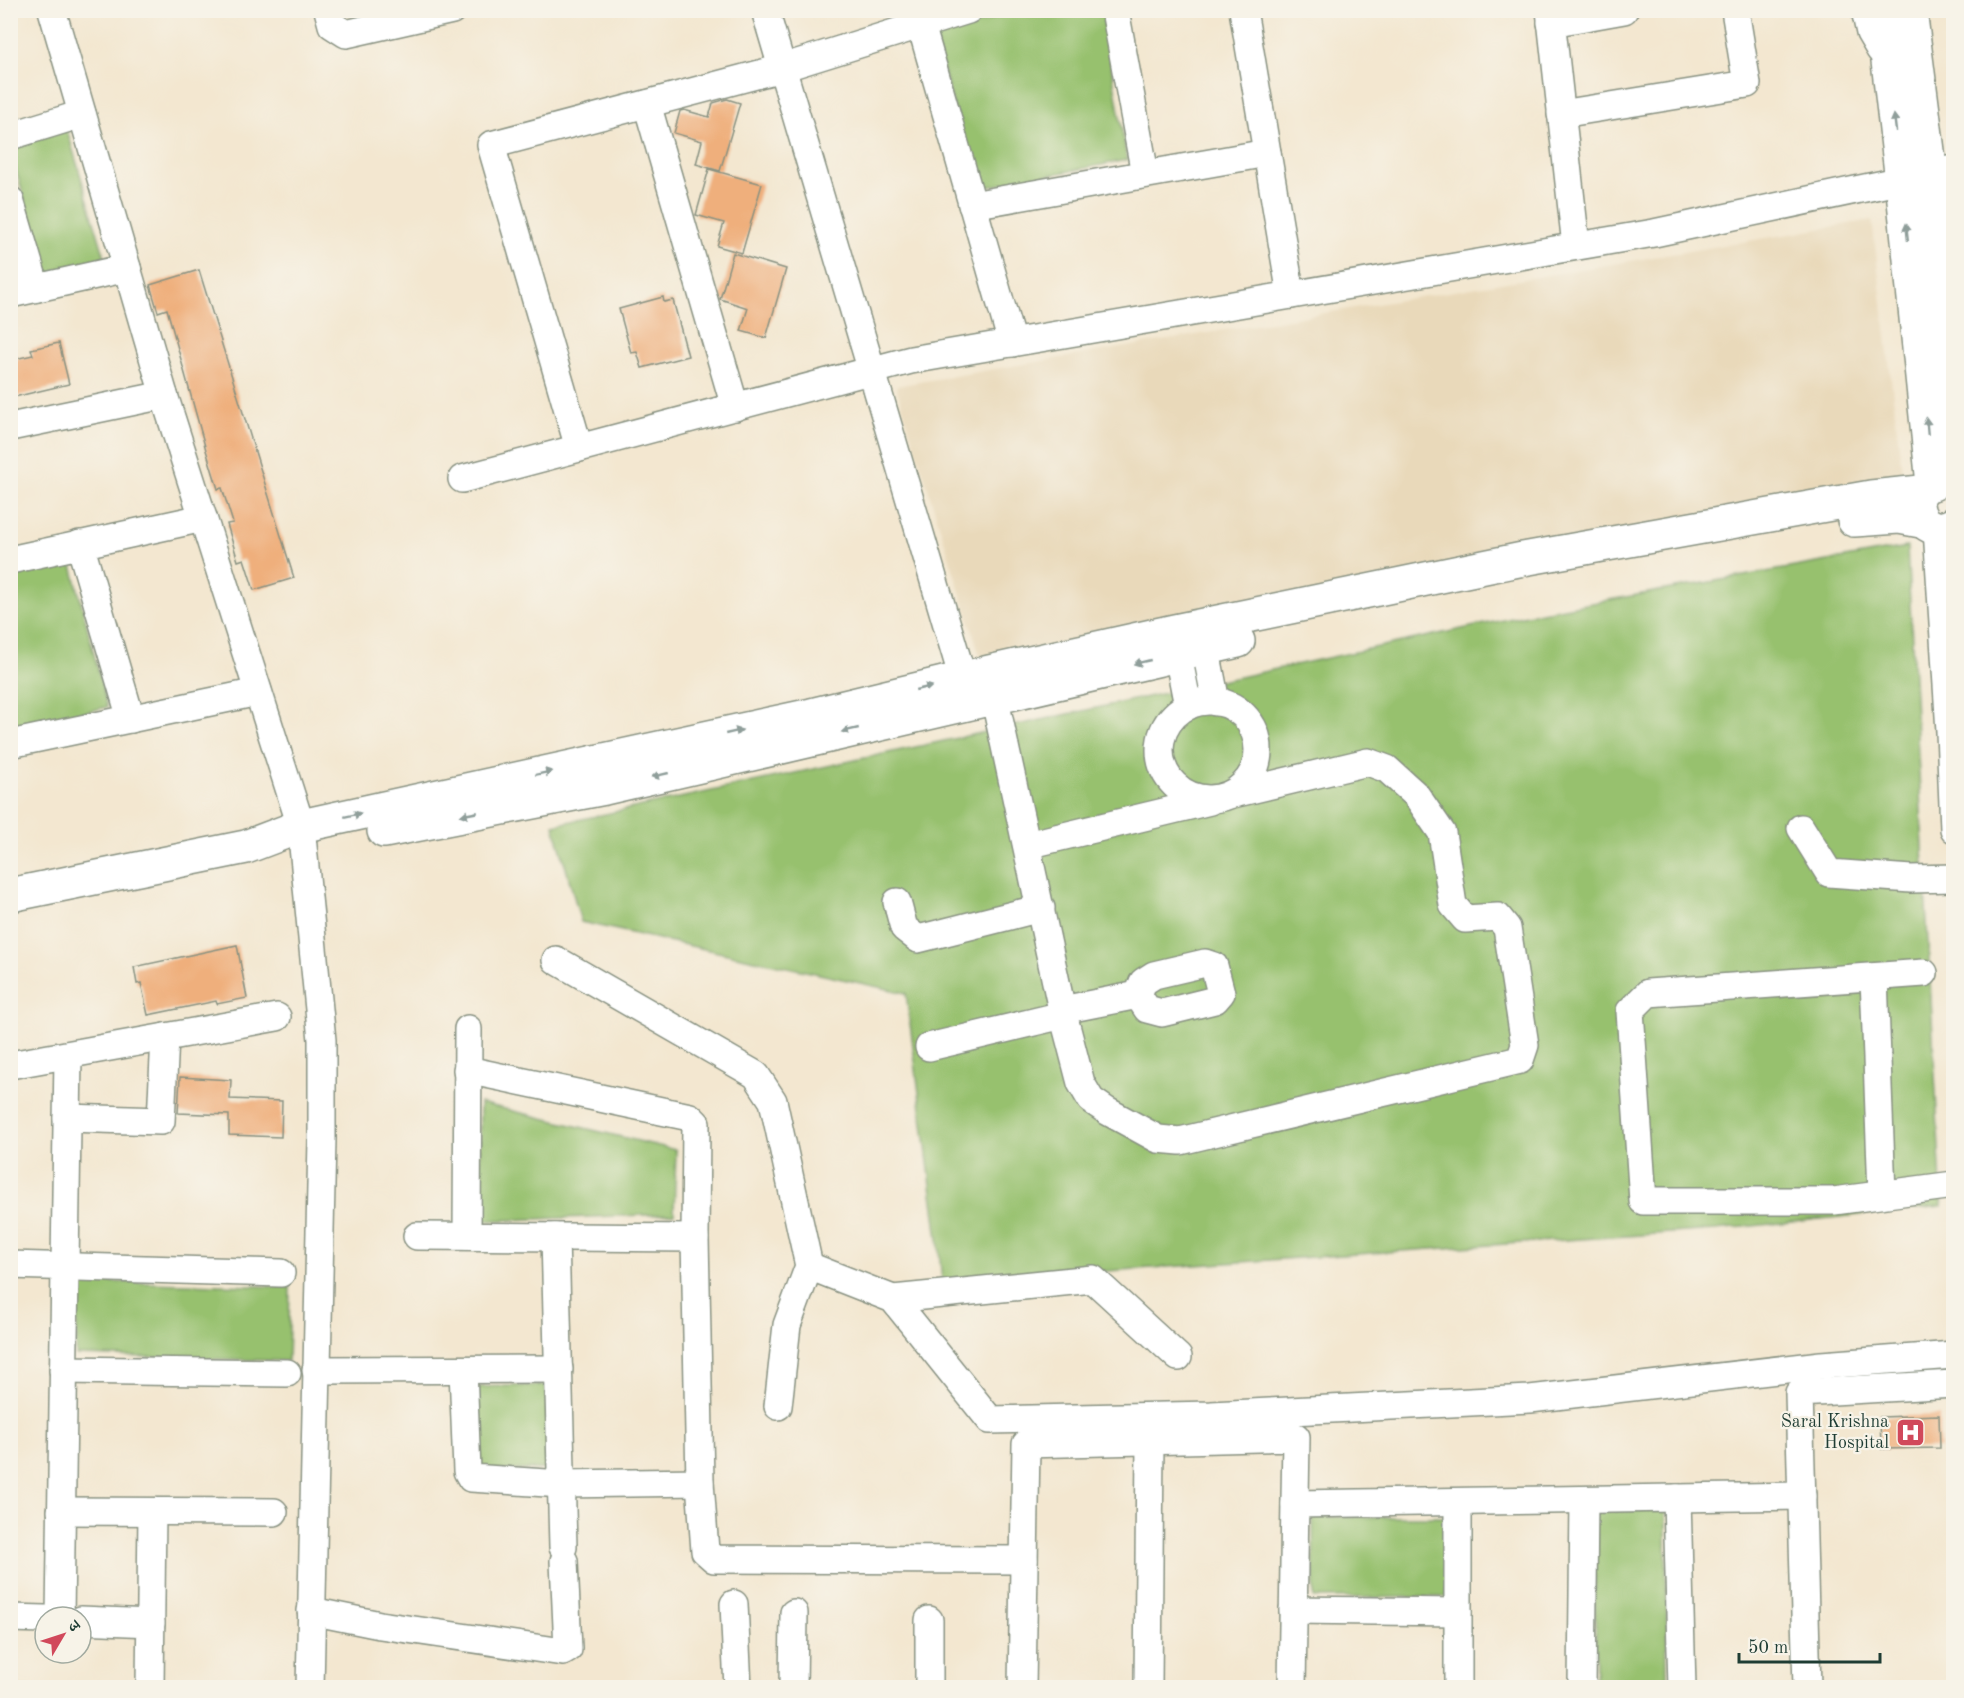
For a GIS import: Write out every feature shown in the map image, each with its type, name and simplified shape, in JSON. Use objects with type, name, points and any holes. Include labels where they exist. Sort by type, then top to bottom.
[{"type":"main road","points":[[1882,10],[1902,59],[1935,180],[1953,458]]},
{"type":"main road","points":[[1902,59],[1910,10]]},
{"type":"main road","points":[[10,895],[302,836],[605,788],[978,687],[1189,639],[1815,527],[1856,520],[1899,517],[1936,506],[1935,180]]},
{"type":"main road","points":[[10,914],[302,836]]},
{"type":"street","points":[[52,10],[164,395],[302,836],[322,1040],[322,1139],[310,1688]]},
{"type":"street","points":[[328,10],[332,25],[346,34],[453,10]]},
{"type":"street","points":[[765,10],[871,371],[978,687],[1027,845],[1063,1013],[1081,1083],[1091,1100],[1158,1139],[1180,1141],[1520,1060],[1525,1045],[1508,928],[1498,917],[1465,919],[1453,905],[1442,833],[1416,795],[1387,769],[1368,762],[1027,845]]},
{"type":"street","points":[[579,448],[491,145],[782,68],[969,10]]},
{"type":"street","points":[[1115,10],[1145,174]]},
{"type":"street","points":[[1243,10],[1291,295]]},
{"type":"street","points":[[1576,246],[1550,17],[1624,10]]},
{"type":"street","points":[[1561,114],[1747,84],[1735,10]]},
{"type":"street","points":[[1865,10],[1870,33],[1902,59],[1925,41],[1924,10]]},
{"type":"street","points":[[921,25],[1012,343]]},
{"type":"street","points":[[646,104],[735,407]]},
{"type":"street","points":[[10,136],[82,114]]},
{"type":"street","points":[[972,205],[1267,153]]},
{"type":"street","points":[[462,479],[911,360],[1654,233],[1935,180]]},
{"type":"street","points":[[10,200],[36,288]]},
{"type":"street","points":[[10,294],[127,268]]},
{"type":"street","points":[[10,427],[164,395]]},
{"type":"street","points":[[1936,506],[1952,732],[1953,829]]},
{"type":"street","points":[[10,560],[203,518]]},
{"type":"street","points":[[80,544],[130,719]]},
{"type":"street","points":[[1189,639],[1216,702]]},
{"type":"street","points":[[1188,706],[1189,639]]},
{"type":"street","points":[[10,744],[258,692]]},
{"type":"street","points":[[1207,701],[1223,703],[1237,710],[1248,721],[1256,735],[1258,752],[1255,769],[1246,784],[1224,797],[1199,799],[1183,793],[1170,782],[1162,768],[1159,753],[1161,737],[1167,723],[1178,711],[1188,706],[1207,701]]},
{"type":"street","points":[[1801,828],[1829,873],[1887,878],[1953,878]]},
{"type":"street","points":[[897,902],[904,928],[918,939],[1041,908]]},
{"type":"street","points":[[555,960],[756,1075],[773,1101],[809,1266],[788,1325],[778,1406]]},
{"type":"street","points":[[1924,973],[1648,993],[1630,1011],[1643,1201],[1834,1201],[1953,1185]]},
{"type":"street","points":[[1874,977],[1882,1194]]},
{"type":"street","points":[[929,1047],[1138,995]]},
{"type":"street","points":[[10,1065],[277,1017]]},
{"type":"street","points":[[467,1236],[468,1029]]},
{"type":"street","points":[[67,1118],[161,1121],[165,1037]]},
{"type":"street","points":[[60,1605],[68,1055]]},
{"type":"street","points":[[467,1070],[694,1119],[698,1127],[695,1238],[700,1482],[705,1551],[714,1559],[1024,1560]]},
{"type":"street","points":[[417,1236],[695,1238]]},
{"type":"street","points":[[311,1611],[380,1625],[565,1652],[568,1649],[555,1237]]},
{"type":"street","points":[[10,1265],[65,1265],[281,1274]]},
{"type":"street","points":[[809,1266],[893,1299],[1093,1279],[1178,1357]]},
{"type":"street","points":[[893,1299],[990,1420],[1211,1415],[1530,1399],[1821,1365],[1953,1355]]},
{"type":"street","points":[[316,1370],[559,1369]]},
{"type":"street","points":[[63,1370],[287,1373]]},
{"type":"street","points":[[463,1370],[468,1475],[475,1480],[562,1484],[700,1482]]},
{"type":"street","points":[[1807,1688],[1799,1393],[1953,1384]]},
{"type":"street","points":[[1022,1688],[1026,1444],[1296,1437],[1292,1688]]},
{"type":"street","points":[[1148,1688],[1150,1441]]},
{"type":"street","points":[[1295,1504],[1802,1496]]},
{"type":"street","points":[[1677,1498],[1682,1688]]},
{"type":"street","points":[[1582,1688],[1584,1500]]},
{"type":"street","points":[[1458,1502],[1458,1688]]},
{"type":"street","points":[[61,1511],[274,1512]]},
{"type":"street","points":[[150,1688],[152,1512]]},
{"type":"street","points":[[734,1604],[738,1688]]},
{"type":"street","points":[[1293,1610],[1458,1612]]},
{"type":"street","points":[[794,1613],[794,1688]]},
{"type":"street","points":[[10,1618],[33,1619]]},
{"type":"street","points":[[929,1620],[929,1688]]},
{"type":"street","points":[[93,1621],[151,1623]]},
{"type":"shaded area","points":[[1872,220],[1902,471],[1887,483],[982,662],[896,386]]},
{"type":"green space","points":[[1018,11],[1102,11],[1127,160],[977,189],[934,37]]},
{"type":"green space","points":[[67,130],[105,258],[47,276],[11,153],[11,146]]},
{"type":"green space","points":[[1907,547],[1942,1206],[1715,1230],[942,1282],[906,993],[581,922],[554,825],[1536,613]]},
{"type":"green space","points":[[70,557],[107,707],[11,730],[10,571]]},
{"type":"green space","points":[[480,1103],[676,1150],[674,1214],[479,1221]]},
{"type":"green space","points":[[78,1281],[290,1287],[288,1361],[76,1355]]},
{"type":"green space","points":[[546,1385],[549,1469],[479,1471],[476,1387]]},
{"type":"green space","points":[[1666,1510],[1667,1687],[1596,1687],[1594,1511]]},
{"type":"green space","points":[[1313,1517],[1445,1517],[1446,1597],[1314,1598]]},
{"type":"building","points":[[727,99],[740,103],[720,171],[696,164],[702,141],[674,133],[680,111],[709,117],[713,103]]},
{"type":"building","points":[[709,169],[762,184],[742,253],[717,246],[724,223],[696,215]]},
{"type":"building","points":[[733,253],[786,269],[766,338],[741,331],[748,308],[720,299]]},
{"type":"building","points":[[199,270],[294,578],[254,590],[244,559],[238,561],[227,524],[233,523],[222,488],[218,489],[167,309],[158,312],[150,285]]},
{"type":"building","points":[[663,297],[664,302],[673,300],[688,356],[642,368],[637,352],[631,353],[619,309]]},
{"type":"building","points":[[59,343],[69,384],[10,398],[10,360],[33,355],[31,349]]},
{"type":"building","points":[[237,945],[247,998],[217,1004],[216,1001],[148,1015],[141,983],[137,984],[134,967]]},
{"type":"building","points":[[180,1077],[231,1080],[230,1099],[282,1101],[281,1137],[229,1135],[229,1115],[178,1113]]},
{"type":"building","points":[[1939,1415],[1940,1448],[1881,1449],[1880,1417]]},
{"type":"place","name":"Saral Krishna Hospital","points":[[1910,1432]]}]
